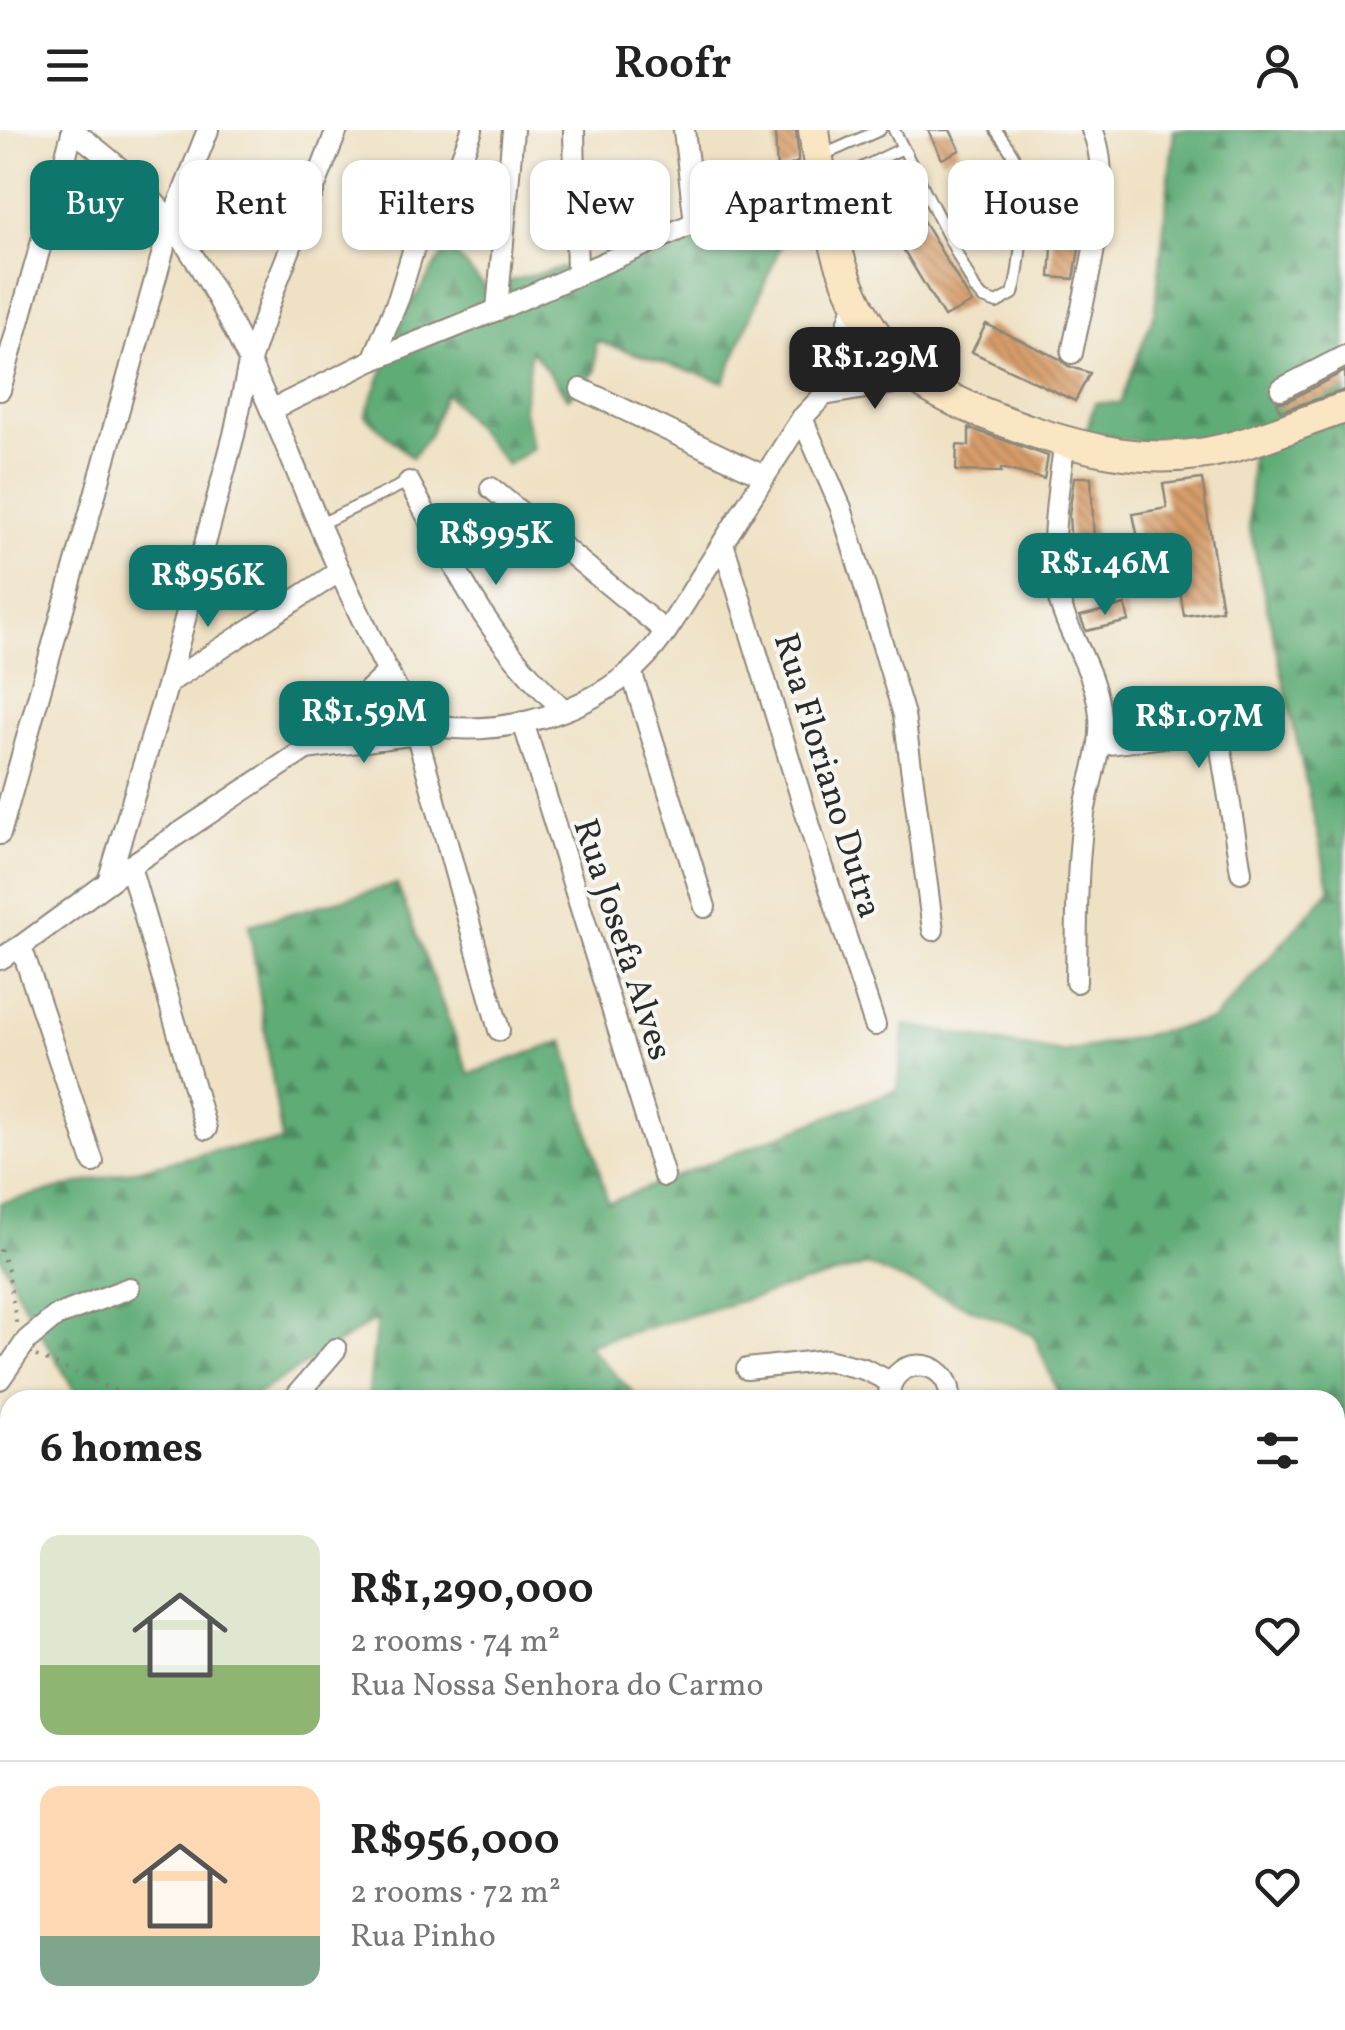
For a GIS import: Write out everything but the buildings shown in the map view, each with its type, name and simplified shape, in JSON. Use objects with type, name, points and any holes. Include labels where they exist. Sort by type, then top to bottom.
[{"type":"main road","points":[[836,250],[855,302],[884,345],[918,379],[995,418],[1065,442],[1113,454],[1202,454],[1345,408]]},
{"type":"street","points":[[0,390],[73,130],[129,177],[171,222],[207,282],[272,410],[340,571],[415,728],[499,1030]]},
{"type":"street","points":[[0,834],[171,222],[208,130]]},
{"type":"street","points":[[108,882],[168,683],[234,435],[249,363],[336,130]]},
{"type":"street","points":[[373,360],[399,297],[417,238],[452,183],[472,130]]},
{"type":"street","points":[[498,310],[514,130]]},
{"type":"street","points":[[574,130],[577,275]]},
{"type":"street","points":[[684,130],[690,181]]},
{"type":"street","points":[[1072,354],[1095,242],[1101,182],[1099,150],[1092,130]]},
{"type":"street","points":[[272,410],[373,360],[690,225]]},
{"type":"street","points":[[306,749],[415,728],[462,729],[523,722],[563,709],[631,672],[666,632],[802,418],[824,395],[855,302]]},
{"type":"street","points":[[1281,389],[1345,356]]},
{"type":"street","points":[[824,395],[918,379]]},
{"type":"street","points":[[581,389],[764,476]]},
{"type":"street","points":[[802,418],[841,508],[904,715],[932,930]]},
{"type":"street","points":[[1065,442],[1054,562],[1056,586],[1096,685],[1100,745],[1086,794],[1081,837],[1076,982]]},
{"type":"street","points":[[409,482],[487,623],[521,668],[563,709]]},
{"type":"street","points":[[491,488],[666,632]]},
{"type":"street","name":"Rua Floriano Dutra","points":[[723,544],[875,1025]]},
{"type":"street","points":[[168,683],[340,571]]},
{"type":"street","points":[[0,959],[130,866],[306,749],[388,672]]},
{"type":"street","points":[[631,672],[705,907]]},
{"type":"street","name":"Rua Josefa Alves","points":[[523,722],[664,1176]]},
{"type":"street","points":[[1100,745],[1204,732],[1215,734],[1220,742],[1241,872]]},
{"type":"street","points":[[130,866],[206,1129]]},
{"type":"street","points":[[21,946],[93,1162]]},
{"type":"street","points":[[1,1378],[38,1330],[56,1316],[130,1288]]},
{"type":"street","points":[[301,1390],[336,1349]]},
{"type":"street","points":[[747,1369],[827,1360],[864,1369],[889,1390]]},
{"type":"street","points":[[891,1390],[905,1367],[924,1364],[942,1373],[949,1390]]},
{"type":"lane","points":[[818,160],[880,130]]},
{"type":"lane","points":[[894,130],[910,160]]},
{"type":"lane","points":[[996,130],[1015,160]]},
{"type":"lane","points":[[818,160],[903,148]]},
{"type":"lane","points":[[928,194],[948,235]]},
{"type":"lane","points":[[956,250],[975,289],[989,302],[1004,301],[1013,294],[1016,250]]},
{"type":"lane","points":[[319,524],[409,482]]},
{"type":"path","points":[[0,1248],[8,1271],[21,1350],[110,1390]]},
{"type":"green space","points":[[1174,130],[1345,130],[1345,1390],[1057,1390],[1033,1334],[867,1265],[587,1345],[630,1390],[369,1390],[377,1319],[264,1390],[74,1390],[0,1255],[0,1203],[213,1151],[282,1142],[249,925],[397,884],[469,1074],[564,1041],[608,1203],[898,1089],[905,1025],[1063,1053],[1213,1020],[1330,890],[1249,526],[1251,453],[1085,435],[1095,403],[1120,403],[1155,311]]},
{"type":"green space","points":[[690,235],[690,250],[779,250],[724,382],[596,341],[596,371],[568,398],[531,349],[523,407],[533,449],[507,465],[445,393],[430,434],[412,458],[365,416],[406,311],[446,250],[451,250],[485,287],[634,250],[670,250],[670,241]]}]
